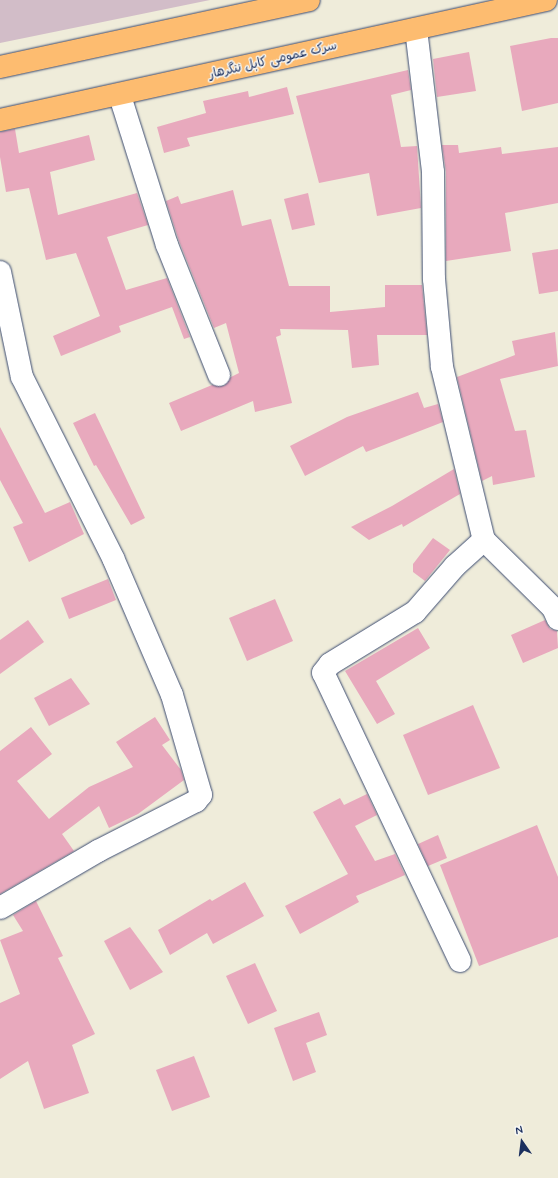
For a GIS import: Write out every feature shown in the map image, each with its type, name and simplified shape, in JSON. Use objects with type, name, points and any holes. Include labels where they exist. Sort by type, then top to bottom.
[{"type":"highway","points":[[0,67],[309,0]]},
{"type":"highway","name":"سرک عمومی کابل ننگرهار","points":[[0,120],[120,96],[546,0]]},
{"type":"street","points":[[416,29],[433,172],[434,280],[442,367],[484,540],[552,608],[558,619]]},
{"type":"street","points":[[120,96],[167,245],[219,375]]},
{"type":"street","points":[[0,272],[22,377],[112,558],[172,695],[201,795],[196,801],[98,851],[0,908]]},
{"type":"street","points":[[460,962],[323,673],[330,664],[415,612],[455,566],[484,540]]},
{"type":"shaded area","points":[[0,0],[210,0],[0,43]]},
{"type":"building","points":[[558,38],[558,103],[522,111],[510,46]]},
{"type":"building","points":[[469,52],[476,91],[437,97],[433,59]]},
{"type":"building","points":[[408,70],[411,90],[391,95],[401,147],[417,146],[421,208],[377,216],[369,173],[319,183],[296,96]]},
{"type":"building","points":[[287,87],[294,114],[187,138],[190,146],[164,153],[157,127],[206,113],[203,101],[248,91],[249,97]]},
{"type":"building","points":[[15,129],[19,153],[89,135],[95,160],[50,172],[58,215],[137,193],[148,225],[107,237],[126,290],[167,278],[190,337],[184,339],[172,307],[119,326],[121,332],[61,356],[53,336],[100,316],[76,253],[46,260],[29,188],[6,192],[0,157],[0,132]]},
{"type":"building","points":[[442,145],[458,145],[459,153],[501,147],[502,154],[558,147],[558,203],[505,213],[511,251],[446,261],[446,172]]},
{"type":"building","points":[[233,190],[242,226],[271,219],[289,286],[330,286],[330,312],[385,307],[385,285],[422,285],[427,335],[377,335],[379,365],[352,368],[348,330],[280,329],[281,335],[276,337],[292,403],[255,412],[253,401],[181,431],[169,403],[212,385],[224,386],[231,377],[239,373],[226,323],[214,328],[179,241],[166,201],[178,196],[181,204]]},
{"type":"building","points":[[308,193],[315,225],[292,230],[284,199]]},
{"type":"building","points":[[558,249],[558,291],[539,294],[532,253]]},
{"type":"building","points":[[555,332],[558,366],[500,379],[515,431],[526,430],[535,477],[493,485],[492,476],[482,481],[457,377],[515,355],[512,341]]},
{"type":"building","points":[[418,392],[424,408],[438,404],[443,422],[366,452],[363,446],[305,476],[290,446],[347,417]]},
{"type":"building","points":[[95,413],[145,518],[131,525],[96,465],[94,466],[73,423]]},
{"type":"building","points":[[0,427],[45,513],[70,502],[84,534],[29,562],[13,527],[23,523],[0,480]]},
{"type":"building","points":[[454,469],[460,494],[403,527],[402,524],[369,540],[351,527],[392,506]]},
{"type":"building","points":[[433,538],[450,550],[425,581],[413,572],[413,564]]},
{"type":"building","points":[[108,579],[116,600],[69,619],[61,598]]},
{"type":"building","points":[[275,599],[293,641],[247,661],[229,618]]},
{"type":"building","points":[[28,620],[44,642],[0,674],[0,640]]},
{"type":"building","points":[[545,620],[550,629],[557,631],[558,648],[523,663],[511,635]]},
{"type":"building","points":[[418,628],[430,648],[376,681],[395,714],[377,724],[345,671]]},
{"type":"building","points":[[71,678],[90,704],[49,726],[34,698]]},
{"type":"building","points":[[473,705],[500,768],[428,795],[403,735]]},
{"type":"building","points":[[155,717],[170,740],[162,745],[181,770],[184,780],[138,814],[109,828],[99,806],[62,834],[74,851],[0,894],[0,751],[31,727],[52,754],[17,781],[49,819],[89,787],[133,767],[116,742]]},
{"type":"building","points":[[367,794],[377,815],[355,826],[375,861],[395,854],[405,875],[356,896],[359,902],[300,934],[285,906],[348,874],[313,812],[340,798],[344,805]]},
{"type":"building","points":[[537,825],[558,877],[558,937],[479,966],[440,865]]},
{"type":"building","points":[[438,835],[447,858],[428,866],[418,844]]},
{"type":"building","points":[[245,882],[264,916],[213,944],[207,933],[170,955],[158,930],[210,899],[212,901]]},
{"type":"building","points":[[36,901],[63,956],[58,958],[95,1034],[72,1045],[89,1093],[44,1109],[28,1061],[0,1079],[0,1003],[20,994],[0,940],[23,931],[13,915]]},
{"type":"building","points":[[130,927],[163,972],[130,990],[104,941]]},
{"type":"building","points":[[255,963],[277,1011],[248,1024],[226,976]]},
{"type":"building","points":[[319,1012],[327,1035],[306,1043],[316,1072],[293,1081],[274,1028]]},
{"type":"building","points":[[194,1056],[210,1097],[172,1111],[156,1070]]}]
